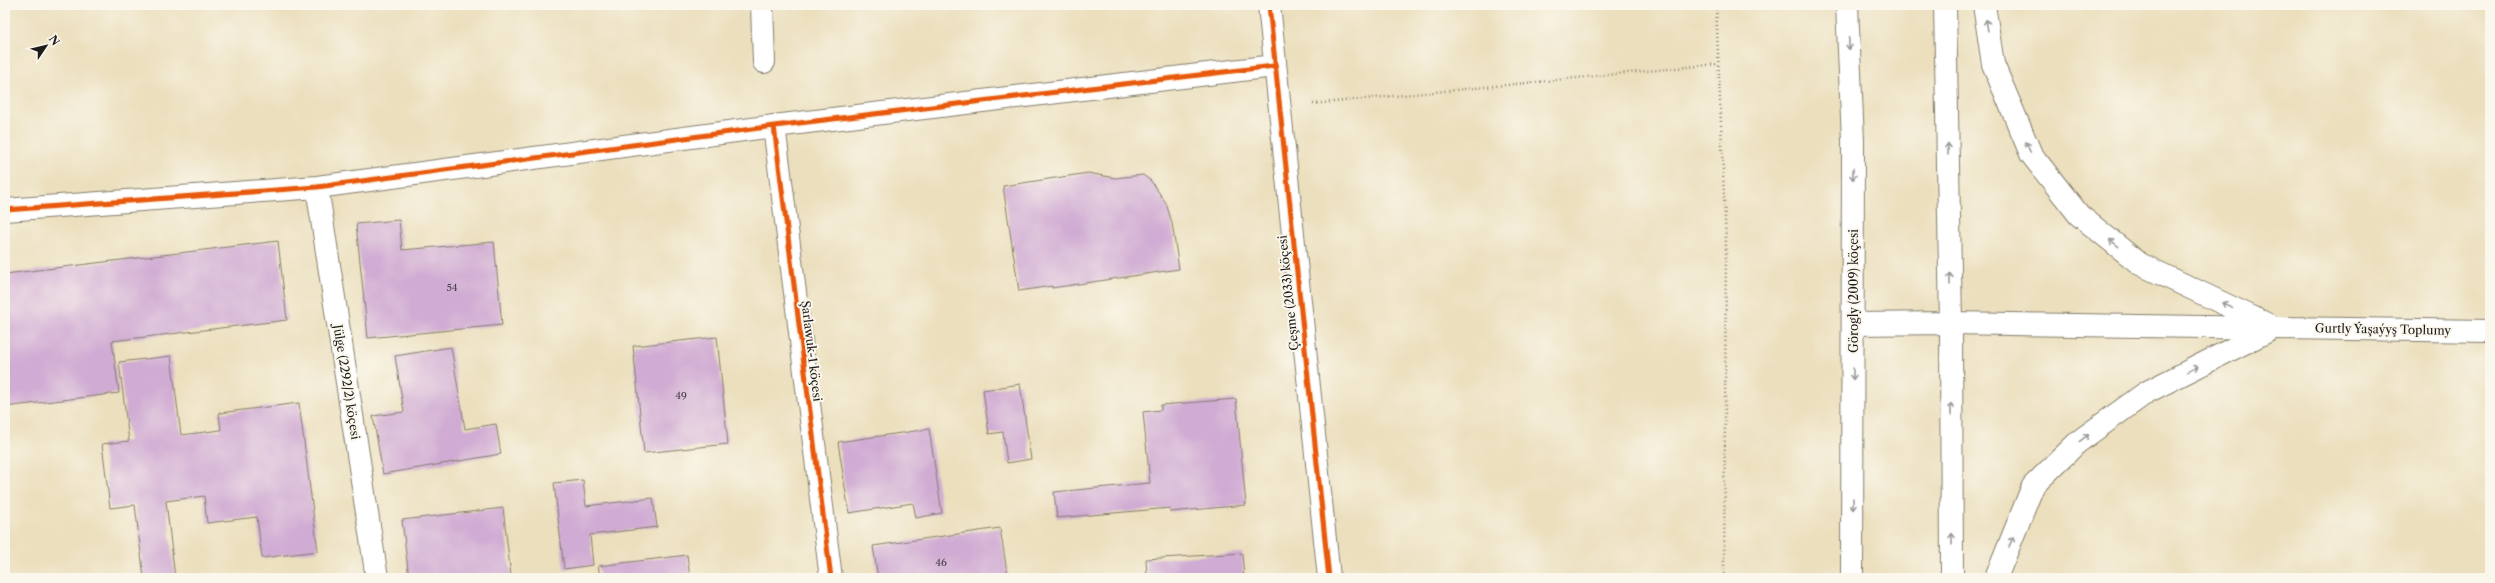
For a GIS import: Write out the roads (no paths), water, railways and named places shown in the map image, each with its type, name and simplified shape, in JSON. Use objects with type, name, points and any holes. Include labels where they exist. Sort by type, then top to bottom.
[{"type":"street","points":[[762,5],[764,62]]},
{"type":"street","name":"Çeşme (2033) köçesi","points":[[1269,5],[1274,66],[1328,578]]},
{"type":"street","name":"Görogly (2009) köçesi","points":[[1847,5],[1853,141],[1852,578]]},
{"type":"street","points":[[1946,5],[1951,323],[1952,578]]},
{"type":"street","points":[[1984,5],[1993,64],[2031,154],[2079,215],[2140,264],[2275,328]]},
{"type":"street","points":[[5,210],[317,187],[774,126],[1274,66]]},
{"type":"street","name":"Şarlawuk-1 köçesi","points":[[774,126],[831,578]]},
{"type":"street","name":"Jülge (2292/2) köçesi","points":[[317,187],[377,578]]},
{"type":"street","name":"Gurtly Ýaşaýyş Toplumy","points":[[1853,324],[1951,323],[2490,331]]},
{"type":"street","points":[[1996,578],[2034,486],[2078,442],[2147,392],[2275,328]]}]
